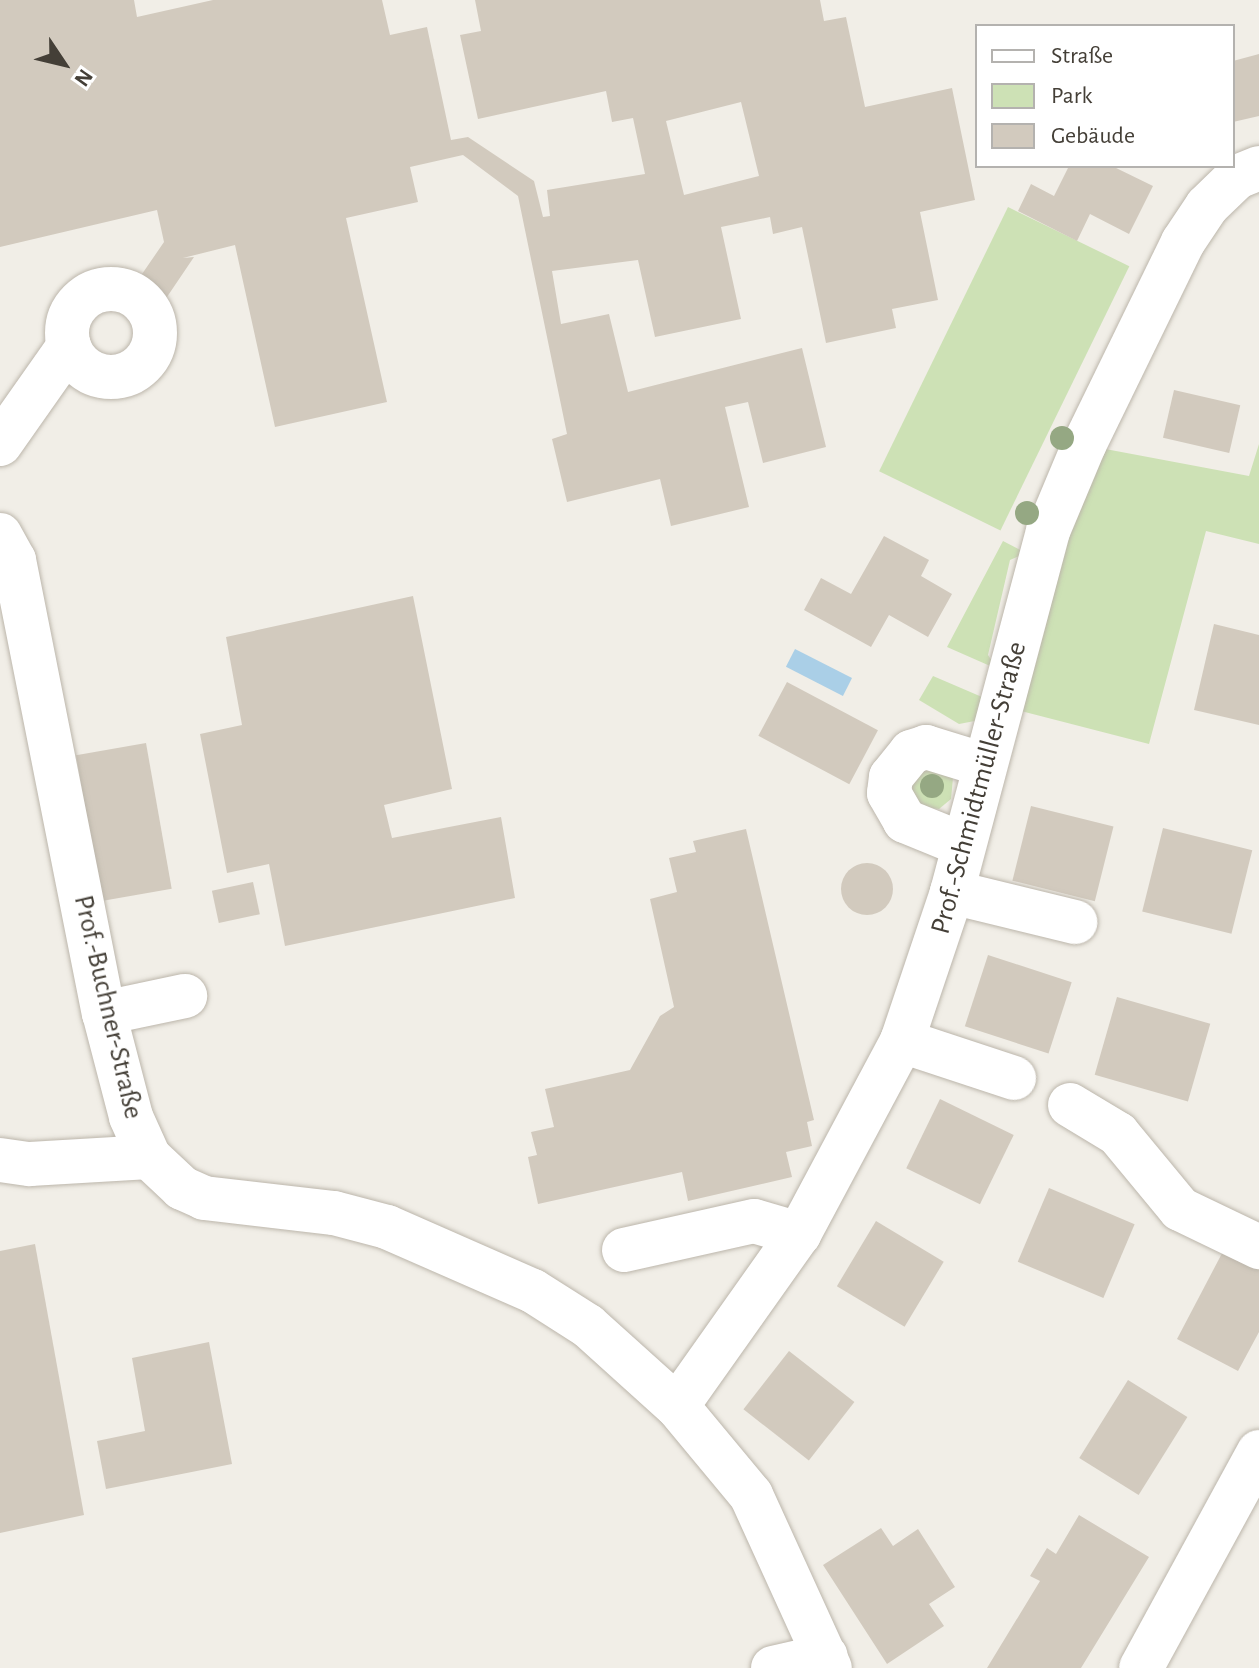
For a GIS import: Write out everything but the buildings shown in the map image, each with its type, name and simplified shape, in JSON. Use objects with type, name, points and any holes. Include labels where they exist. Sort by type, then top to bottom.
[{"type":"street","name":"Prof.-Schmidtmüller-Straße","points":[[677,1406],[799,1234],[902,1041],[952,892],[1048,531],[1084,445],[1183,242],[1207,206],[1237,177],[1259,168]]},
{"type":"street","points":[[0,444],[69,346]]},
{"type":"street","name":"Prof.-Buchner-Straße","points":[[0,535],[14,560],[104,1013],[131,1117],[149,1157],[182,1188],[204,1198],[334,1213],[387,1227],[533,1291],[617,1348],[677,1406],[751,1495],[828,1662]]},
{"type":"street","points":[[964,845],[905,821],[889,793],[891,777],[905,757],[926,747],[984,765]]},
{"type":"street","points":[[952,892],[1075,922]]},
{"type":"street","points":[[104,1013],[185,996]]},
{"type":"street","points":[[902,1041],[1014,1078]]},
{"type":"street","points":[[1070,1105],[1118,1134],[1180,1209],[1259,1247]]},
{"type":"street","points":[[0,1160],[30,1164],[149,1157]]},
{"type":"street","points":[[624,1250],[754,1221],[799,1234]]},
{"type":"street","points":[[1141,1668],[1255,1470]]},
{"type":"street","points":[[773,1668],[828,1662]]},
{"type":"green space","points":[[1008,207],[1129,266],[1000,530],[879,471]]},
{"type":"green space","points":[[1259,444],[1259,544],[1206,531],[1149,744],[1021,711],[1067,517],[1100,448],[1249,476]]},
{"type":"green space","points":[[1003,541],[1026,553],[1010,560],[988,655],[997,669],[947,647]]},
{"type":"green space","points":[[933,676],[989,700],[980,720],[959,724],[919,700]]},
{"type":"green space","points":[[920,764],[953,778],[951,799],[939,809],[915,806],[908,775]]},
{"type":"water","points":[[795,649],[852,678],[843,696],[786,667]]}]
